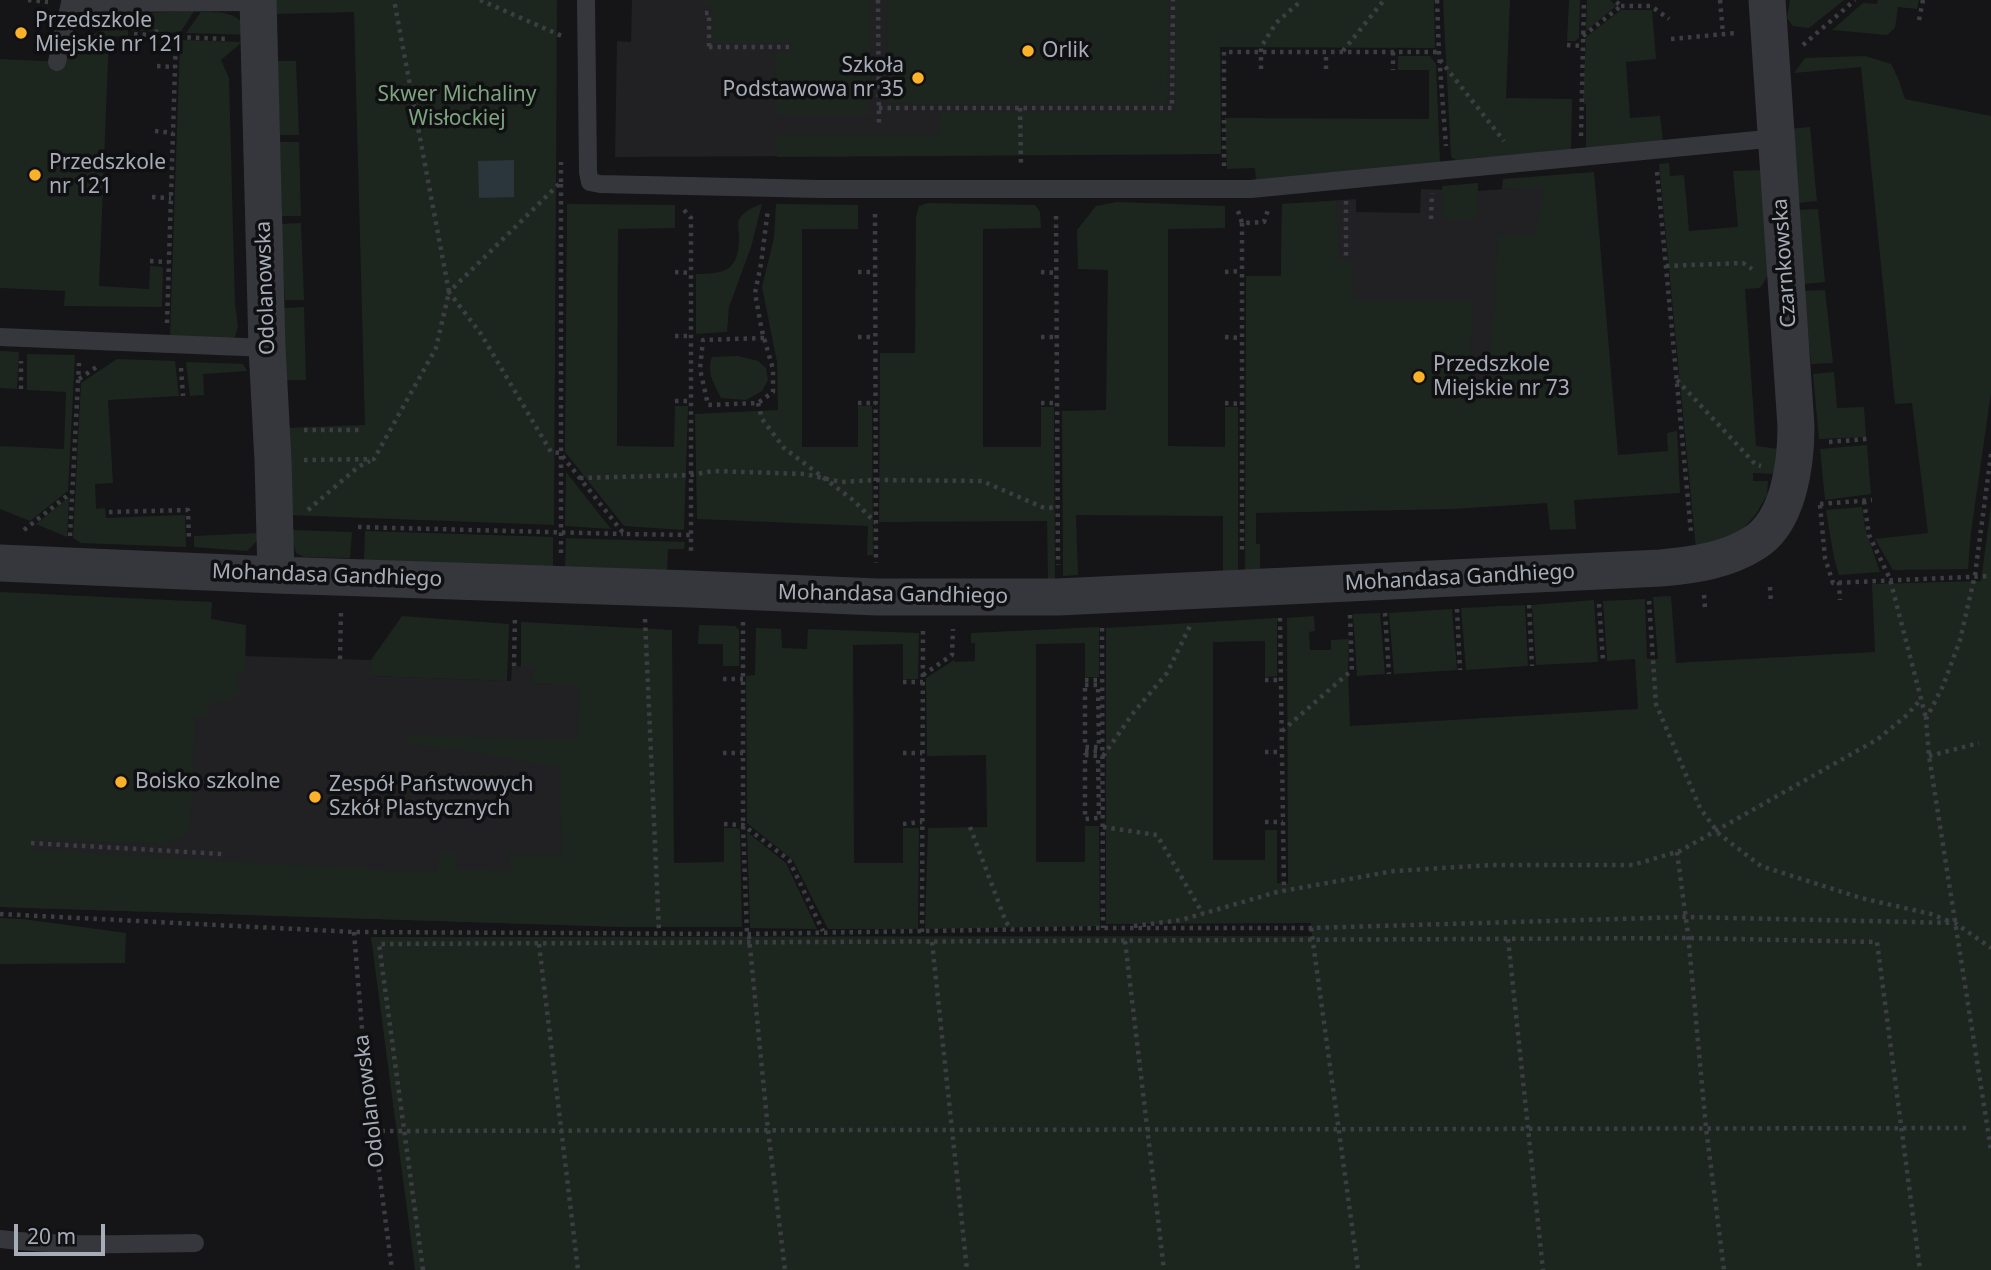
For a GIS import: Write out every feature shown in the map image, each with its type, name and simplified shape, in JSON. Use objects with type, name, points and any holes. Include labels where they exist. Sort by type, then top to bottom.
[{"type":"street","name":"Odolanowska","points":[[259,1],[267,348],[276,575]]},
{"type":"street","name":"Czarnkowska","points":[[1768,15],[1796,426],[1796,454],[1792,475],[1785,501],[1773,523]]},
{"type":"street","name":"Mohandasa Gandhiego","points":[[9,549],[276,575],[877,597],[1058,597],[1695,565],[1727,556],[1756,542],[1773,523]]},
{"type":"lane","points":[[586,0],[590,182],[768,188],[1251,188],[1777,138]]},
{"type":"lane","points":[[57,62],[70,3],[259,1]]},
{"type":"lane","points":[[0,337],[267,348]]},
{"type":"lane","points":[[0,1239],[32,1243],[195,1243]]},
{"type":"path","points":[[301,516],[358,467],[374,459],[436,348],[450,292],[394,0]]},
{"type":"path","points":[[480,0],[586,46]]},
{"type":"path","points":[[878,0],[879,124]]},
{"type":"path","points":[[879,108],[1172,108],[1173,0]]},
{"type":"path","points":[[1261,69],[1261,47],[1276,23],[1303,0]]},
{"type":"path","points":[[1342,51],[1384,0]]},
{"type":"path","points":[[1437,0],[1447,169]]},
{"type":"path","points":[[1580,157],[1584,0]]},
{"type":"path","points":[[1614,0],[1621,6]]},
{"type":"path","points":[[1720,0],[1723,34]]},
{"type":"path","points":[[1808,40],[1855,0]]},
{"type":"path","points":[[1919,20],[1923,0]]},
{"type":"path","points":[[1583,36],[1621,6],[1651,6],[1669,19]]},
{"type":"path","points":[[705,13],[709,13],[709,49],[791,47]]},
{"type":"path","points":[[1671,39],[1723,34],[1768,15]]},
{"type":"path","points":[[134,34],[260,39]]},
{"type":"path","points":[[176,37],[166,355],[180,356],[183,396]]},
{"type":"path","points":[[1567,45],[1583,46]]},
{"type":"path","points":[[1224,189],[1224,51],[1439,52]]},
{"type":"path","points":[[1326,51],[1326,69]]},
{"type":"path","points":[[1393,52],[1393,70]]},
{"type":"path","points":[[1439,59],[1522,162]]},
{"type":"path","points":[[157,66],[175,67]]},
{"type":"path","points":[[1020,108],[1021,155]]},
{"type":"path","points":[[155,131],[173,133]]},
{"type":"path","points":[[1655,150],[1695,565]]},
{"type":"path","points":[[1431,219],[1432,181]]},
{"type":"path","points":[[450,292],[561,182],[561,584]]},
{"type":"path","points":[[764,338],[704,340],[700,369],[708,405],[758,403],[773,392],[773,369],[755,293],[769,201],[768,188]]},
{"type":"path","points":[[1346,190],[1346,257]]},
{"type":"path","points":[[152,197],[171,198]]},
{"type":"path","points":[[683,209],[691,218],[691,589]]},
{"type":"path","points":[[875,214],[877,597]]},
{"type":"path","points":[[1056,216],[1058,597]]},
{"type":"path","points":[[1242,223],[1242,587]]},
{"type":"path","points":[[150,261],[169,262]]},
{"type":"path","points":[[1666,266],[1743,263],[1786,288]]},
{"type":"path","points":[[1225,272],[1242,271]]},
{"type":"path","points":[[675,272],[692,273]]},
{"type":"path","points":[[858,272],[875,272]]},
{"type":"path","points":[[1041,272],[1056,273]]},
{"type":"path","points":[[450,292],[481,334],[551,452],[560,453],[624,534]]},
{"type":"path","points":[[675,336],[691,336]]},
{"type":"path","points":[[858,337],[875,337]]},
{"type":"path","points":[[1041,337],[1056,337]]},
{"type":"path","points":[[1225,337],[1242,338]]},
{"type":"path","points":[[20,389],[22,349]]},
{"type":"path","points":[[70,546],[79,361]]},
{"type":"path","points":[[1677,379],[1756,465],[1792,475]]},
{"type":"path","points":[[675,401],[691,401]]},
{"type":"path","points":[[758,403],[762,419],[784,449],[853,500],[876,524]]},
{"type":"path","points":[[859,403],[876,403]]},
{"type":"path","points":[[1041,403],[1057,403]]},
{"type":"path","points":[[1225,403],[1242,404]]},
{"type":"path","points":[[295,430],[362,430]]},
{"type":"path","points":[[1827,442],[1867,439]]},
{"type":"path","points":[[1926,719],[1943,686],[1960,640],[1975,575],[1991,454]]},
{"type":"path","points":[[273,461],[374,459]]},
{"type":"path","points":[[579,478],[691,475],[713,471],[805,474],[841,482],[982,481],[1042,508],[1058,508]]},
{"type":"path","points":[[9,549],[72,492]]},
{"type":"path","points":[[1820,504],[1872,500]]},
{"type":"path","points":[[1864,501],[1869,535],[1890,579],[1922,698],[1991,1150]]},
{"type":"path","points":[[109,512],[188,510],[190,551]]},
{"type":"path","points":[[358,527],[691,535]]},
{"type":"path","points":[[1840,600],[1836,583],[1991,576]]},
{"type":"path","points":[[1770,586],[1771,604]]},
{"type":"path","points":[[643,587],[659,933]]},
{"type":"path","points":[[1649,594],[1656,704],[1700,808],[1717,831],[1761,866],[1861,898],[1931,914],[1955,923],[1991,948]]},
{"type":"path","points":[[1599,597],[1603,661]]},
{"type":"path","points":[[1529,601],[1532,666]]},
{"type":"path","points":[[1457,605],[1460,670]]},
{"type":"path","points":[[340,659],[341,606]]},
{"type":"path","points":[[1384,609],[1389,674]]},
{"type":"path","points":[[1282,732],[1352,671],[1350,610]]},
{"type":"path","points":[[1280,614],[1284,891]]},
{"type":"path","points":[[514,666],[515,615]]},
{"type":"path","points":[[1102,753],[1167,673],[1192,619]]},
{"type":"path","points":[[744,622],[743,825],[747,934],[785,1270]]},
{"type":"path","points":[[1102,624],[1103,928]]},
{"type":"path","points":[[922,932],[923,627]]},
{"type":"path","points":[[904,682],[923,679],[952,654],[953,627]]},
{"type":"path","points":[[723,679],[744,679]]},
{"type":"path","points":[[1085,680],[1102,680]]},
{"type":"path","points":[[1265,680],[1281,680]]},
{"type":"path","points":[[1085,685],[1098,685],[1099,747],[1085,749],[1085,685]]},
{"type":"path","points":[[1114,928],[1181,920],[1284,891],[1394,871],[1493,865],[1633,864],[1677,852],[1878,739],[1907,715],[1922,698]]},
{"type":"path","points":[[1930,756],[1979,743]]},
{"type":"path","points":[[1085,749],[1102,753]]},
{"type":"path","points":[[1265,752],[1282,752]]},
{"type":"path","points":[[723,753],[744,753]]},
{"type":"path","points":[[904,753],[922,753]]},
{"type":"path","points":[[1085,755],[1098,756],[1099,818],[1085,820],[1085,755]]},
{"type":"path","points":[[1085,820],[1157,835],[1203,914]]},
{"type":"path","points":[[904,824],[922,822]]},
{"type":"path","points":[[1265,822],[1283,822]]},
{"type":"path","points":[[724,824],[743,825],[789,860],[824,931]]},
{"type":"path","points":[[970,827],[1006,922],[1012,930]]},
{"type":"path","points":[[32,843],[223,855]]},
{"type":"path","points":[[1677,852],[1689,938],[1706,1128],[1724,1270]]},
{"type":"path","points":[[0,914],[354,932],[747,934],[1103,928],[1311,928],[1686,917],[1955,923]]},
{"type":"path","points":[[1311,928],[1358,1270]]},
{"type":"path","name":"Odolanowska","points":[[354,932],[365,1065],[392,1270]]},
{"type":"path","points":[[423,1270],[379,944],[1689,938],[1877,942],[1920,1270]]},
{"type":"path","points":[[1508,939],[1543,1270]]},
{"type":"path","points":[[1125,941],[1164,1270]]},
{"type":"path","points":[[932,942],[967,1270]]},
{"type":"path","points":[[540,944],[578,1270]]},
{"type":"path","points":[[373,1130],[1971,1128]]},
{"type":"shaded area","name":"Szkoła Podstawowa nr 35","points":[[632,0],[1226,0],[1220,35],[1221,154],[615,157],[617,41],[631,42]]},
{"type":"shaded area","points":[[514,160],[514,197],[479,198],[478,161]]},
{"type":"shaded area","name":"Przedszkole Miejskie nr 73","points":[[1570,184],[1554,449],[1278,449],[1282,204],[1356,199],[1356,212],[1420,213],[1421,189],[1478,191]]},
{"type":"shaded area","name":"Zespół Państwowych Szkół Plastycznych","points":[[0,612],[210,655],[371,660],[372,676],[511,681],[514,666],[534,667],[534,683],[633,686],[625,927],[0,907]]},
{"type":"green space","name":"Skwer Michaliny Wisłockiej","points":[[274,0],[557,0],[554,525],[288,515],[286,428],[365,425],[354,12],[274,14]]},
{"type":"green space","points":[[705,0],[869,0],[869,115],[777,115],[775,52],[791,51],[791,44],[713,43],[713,5],[705,4]]},
{"type":"green space","name":"Orlik","points":[[888,0],[1168,0],[1167,104],[888,103]]},
{"type":"green space","points":[[1176,0],[1434,0],[1435,48],[1220,47],[1221,154],[777,157],[777,136],[940,135],[941,112],[1176,111]]},
{"type":"green space","points":[[1443,0],[1510,0],[1506,98],[1572,99],[1571,150],[1456,160],[1451,157]]},
{"type":"green space","points":[[1569,0],[1580,0],[1579,38],[1575,41],[1567,41]]},
{"type":"green space","points":[[1587,0],[1610,0],[1616,6],[1586,31]]},
{"type":"green space","points":[[1790,0],[1844,0],[1809,28],[1793,26],[1787,18]]},
{"type":"green space","points":[[1878,0],[1919,0],[1917,9],[1898,7],[1895,28],[1887,35],[1832,30],[1863,3],[1877,4]]},
{"type":"green space","points":[[1621,10],[1652,10],[1656,59],[1626,62],[1630,118],[1660,116],[1663,141],[1586,148],[1586,104],[1583,103],[1586,37]]},
{"type":"green space","points":[[194,11],[180,33],[128,30],[128,37],[109,36],[99,286],[149,289],[150,266],[163,267],[162,307],[64,306],[65,291],[0,288],[0,59],[64,62],[71,46],[123,19],[144,13]]},
{"type":"green space","points":[[201,12],[231,15],[242,22],[252,35],[186,33]]},
{"type":"green space","points":[[180,40],[242,42],[221,60],[229,78],[235,304],[238,327],[235,337],[226,340],[170,336]]},
{"type":"green space","points":[[1398,56],[1430,56],[1436,64],[1440,162],[1256,181],[1255,168],[1227,169],[1225,118],[1429,119],[1429,70],[1398,70]]},
{"type":"green space","points":[[1865,56],[1891,64],[1905,99],[1991,116],[1991,393],[1968,569],[1893,570],[1875,539],[1928,533],[1912,403],[1895,404],[1861,67],[1794,73],[1805,58]]},
{"type":"green space","points":[[277,61],[296,61],[299,135],[280,135]]},
{"type":"green space","points":[[1810,127],[1817,201],[1797,203],[1789,129]]},
{"type":"green space","points":[[280,142],[299,142],[301,216],[282,216]]},
{"type":"green space","points":[[1669,163],[1670,176],[1684,175],[1689,231],[1738,227],[1733,171],[1764,170],[1774,231],[1768,275],[1760,288],[1745,289],[1756,446],[1778,449],[1775,474],[1753,473],[1753,481],[1768,481],[1767,495],[1756,514],[1735,538],[1696,549],[1659,164]]},
{"type":"green space","points":[[1594,172],[1618,455],[1668,451],[1667,433],[1677,431],[1680,493],[1574,500],[1576,529],[1550,530],[1547,503],[1452,509],[1256,513],[1260,572],[1245,573],[1246,276],[1281,276],[1282,204],[1336,201],[1339,260],[1351,261],[1354,301],[1473,301],[1469,384],[1481,387],[1487,378],[1495,304],[1498,236],[1535,235],[1544,187],[1502,189],[1503,179]]},
{"type":"green space","points":[[1478,183],[1477,219],[1444,219],[1442,186]]},
{"type":"green space","points":[[1117,202],[1225,206],[1225,228],[1168,229],[1168,446],[1225,447],[1225,407],[1238,407],[1238,573],[1223,574],[1223,516],[1076,515],[1078,575],[1063,576],[1062,411],[1106,410],[1108,270],[1078,269],[1077,230],[1096,206]]},
{"type":"green space","points":[[928,203],[1035,205],[1040,212],[1041,228],[983,229],[983,447],[1041,447],[1041,407],[1054,407],[1055,581],[1048,580],[1047,521],[879,522],[880,353],[915,353],[916,217],[919,206]]},
{"type":"green space","points":[[567,204],[675,205],[675,228],[618,229],[617,446],[674,447],[675,406],[688,406],[684,530],[624,526],[565,452]]},
{"type":"green space","points":[[762,204],[751,247],[729,307],[727,332],[696,334],[696,274],[715,273],[733,264],[738,248],[739,220],[746,212]]},
{"type":"green space","points":[[776,204],[858,205],[858,229],[802,229],[802,447],[858,447],[858,406],[872,406],[873,555],[867,555],[868,526],[697,519],[695,414],[778,410],[777,362],[762,287],[774,238]]},
{"type":"green space","points":[[1818,209],[1825,282],[1804,284],[1797,210]]},
{"type":"green space","points":[[301,223],[304,300],[285,300],[281,224]]},
{"type":"green space","points":[[1825,290],[1833,363],[1811,364],[1804,291]]},
{"type":"green space","points":[[304,307],[306,380],[285,380],[284,308]]},
{"type":"green space","points":[[0,351],[19,352],[17,389],[0,388]]},
{"type":"green space","points":[[27,354],[75,355],[68,491],[30,521],[0,509],[0,446],[64,449],[66,392],[27,390]]},
{"type":"green space","points":[[738,356],[758,361],[766,368],[768,380],[762,391],[746,400],[721,398],[710,373],[712,357]]},
{"type":"green space","points":[[117,359],[175,361],[179,396],[108,400],[113,483],[95,484],[96,509],[105,508],[106,518],[185,515],[186,547],[81,543],[73,538],[81,383]]},
{"type":"green space","points":[[186,362],[243,364],[247,371],[203,374],[204,395],[190,396]]},
{"type":"green space","points":[[1834,372],[1837,408],[1864,407],[1866,437],[1819,439],[1813,374]]},
{"type":"green space","points":[[1867,445],[1871,494],[1825,500],[1820,449]]},
{"type":"green space","points":[[566,472],[611,529],[565,526]]},
{"type":"green space","points":[[69,497],[67,537],[36,524]]},
{"type":"green space","points":[[1991,506],[1991,1270],[415,1270],[371,937],[1312,936],[1311,923],[1106,924],[1106,628],[1277,618],[1277,676],[1265,677],[1265,641],[1213,642],[1213,860],[1265,860],[1265,830],[1277,830],[1277,883],[1288,884],[1287,618],[1314,616],[1315,631],[1309,632],[1310,650],[1331,650],[1331,640],[1349,639],[1350,726],[1638,709],[1635,659],[1607,661],[1603,601],[1645,599],[1647,659],[1658,659],[1653,597],[1671,596],[1676,663],[1875,652],[1872,584],[1981,581]]},
{"type":"green space","points":[[1862,507],[1865,528],[1880,572],[1839,575],[1826,510]]},
{"type":"green space","points":[[290,530],[352,532],[350,558],[304,557],[296,553]]},
{"type":"green space","points":[[365,531],[553,537],[553,567],[364,560]]},
{"type":"green space","points":[[260,533],[258,540],[247,551],[194,547],[194,536]]},
{"type":"green space","points":[[566,538],[685,542],[684,549],[668,549],[667,573],[565,568]]},
{"type":"green space","points":[[0,592],[212,602],[211,619],[246,625],[245,672],[238,671],[237,685],[244,686],[229,700],[209,703],[206,717],[195,718],[190,829],[168,844],[32,839],[31,850],[400,871],[437,873],[439,852],[456,853],[456,869],[510,871],[509,855],[562,856],[559,767],[407,743],[406,734],[577,741],[579,685],[533,683],[534,667],[521,667],[521,622],[672,630],[674,863],[724,862],[724,828],[740,830],[742,927],[625,927],[0,907]]},
{"type":"green space","points":[[1594,600],[1598,662],[1536,665],[1532,605]]},
{"type":"green space","points":[[1525,605],[1528,666],[1466,670],[1461,608]]},
{"type":"green space","points":[[1452,609],[1457,670],[1394,674],[1389,613]]},
{"type":"green space","points":[[1380,613],[1385,674],[1357,676],[1353,614]]},
{"type":"green space","points":[[402,616],[509,624],[507,681],[371,676],[371,660]]},
{"type":"green space","points":[[699,625],[735,626],[739,630],[739,666],[723,666],[723,644],[698,644]]},
{"type":"green space","points":[[1099,627],[1099,677],[1085,677],[1085,643],[1036,644],[1036,862],[1085,862],[1085,826],[1099,826],[1100,926],[925,929],[928,828],[987,827],[986,755],[927,756],[926,678],[954,660],[975,661],[975,643],[971,643],[971,633]]},
{"type":"green space","points":[[756,628],[781,629],[782,648],[807,649],[808,629],[919,633],[918,679],[903,679],[903,644],[853,645],[854,863],[903,863],[903,828],[919,828],[918,929],[828,929],[793,860],[747,823],[746,676],[755,675]]},
{"type":"green space","points":[[747,832],[786,863],[817,929],[750,928]]},
{"type":"green space","points":[[0,918],[126,933],[125,963],[0,964]]},
{"type":"place","name":"Przedszkole Miejskie nr 121","points":[[21,33]]},
{"type":"place","name":"Orlik","points":[[1028,51]]},
{"type":"place","name":"Szkoła Podstawowa nr 35","points":[[918,78]]},
{"type":"place","name":"Przedszkole nr 121","points":[[35,175]]},
{"type":"place","name":"Przedszkole Miejskie nr 73","points":[[1419,377]]},
{"type":"place","name":"Boisko szkolne","points":[[121,782]]},
{"type":"place","name":"Zespół Państwowych Szkół Plastycznych","points":[[315,797]]}]
